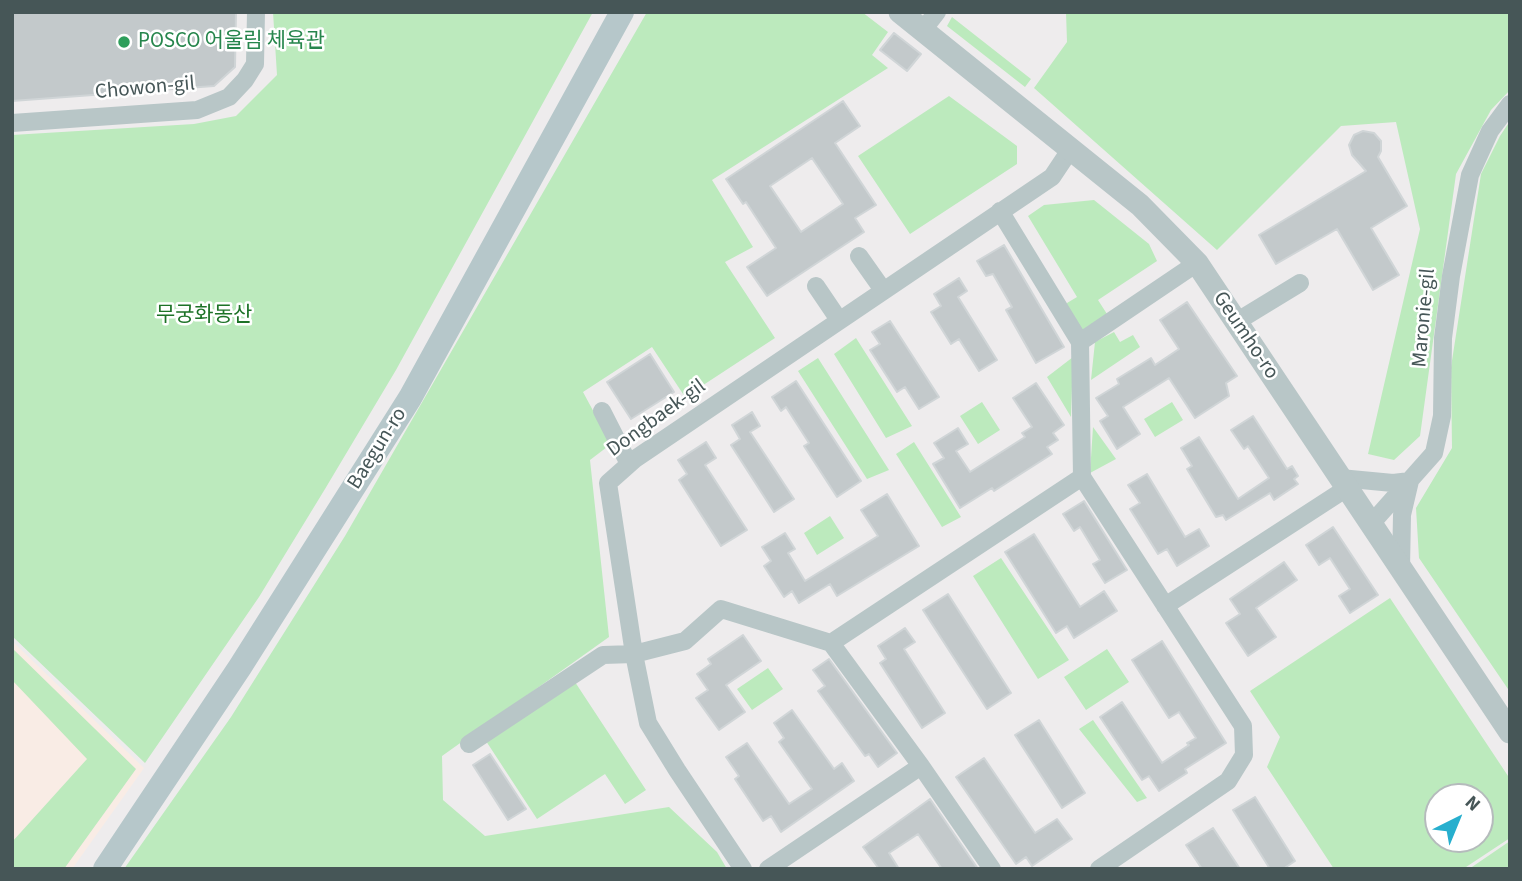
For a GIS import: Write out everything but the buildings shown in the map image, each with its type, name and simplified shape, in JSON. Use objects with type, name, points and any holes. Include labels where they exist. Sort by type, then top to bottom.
[{"type":"main road","name":"Baegun-ro","points":[[106,869],[248,656],[410,398],[622,12]]},
{"type":"street","name":"Chowon-gil","points":[[12,123],[197,110],[229,97],[255,64],[256,12]]},
{"type":"street","name":"Geumho-ro","points":[[900,12],[1140,205],[1197,263],[1510,732]]},
{"type":"street","points":[[923,30],[937,12]]},
{"type":"street","name":"Maronie-gil","points":[[1371,524],[1434,453],[1440,434],[1446,313],[1470,175],[1490,131],[1510,104]]},
{"type":"street","name":"Dongbaek-gil","points":[[743,869],[648,723],[634,654],[608,483],[629,464],[1052,177],[1070,150]]},
{"type":"street","points":[[1000,211],[1080,341],[1082,477],[1243,726],[1244,755],[1228,781],[1100,869]]},
{"type":"street","points":[[859,256],[883,290]]},
{"type":"street","points":[[1080,341],[1197,263]]},
{"type":"street","points":[[1236,323],[1300,283]]},
{"type":"street","points":[[816,286],[839,320]]},
{"type":"street","points":[[601,411],[629,464]]},
{"type":"street","points":[[831,643],[1082,477]]},
{"type":"street","points":[[1165,606],[1344,483],[1410,481],[1402,515],[1401,568]]},
{"type":"street","points":[[469,744],[603,655],[634,654],[685,641],[721,608],[831,643],[921,765],[992,869]]},
{"type":"street","points":[[768,869],[921,765]]},
{"type":"shaded area","points":[[12,641],[144,768],[72,869],[12,869]]},
{"type":"green space","name":"무궁화동산","points":[[273,12],[593,12],[396,370],[259,597],[145,763],[12,636],[12,135],[194,124],[236,116],[277,75]]},
{"type":"green space","points":[[647,12],[862,12],[888,32],[872,55],[888,68],[712,180],[753,247],[725,262],[775,338],[685,397],[652,347],[583,392],[611,444],[590,460],[609,637],[442,756],[443,800],[485,836],[669,807],[717,852],[727,869],[124,869],[231,717],[345,536]]},
{"type":"green space","points":[[1066,12],[1510,12],[1510,90],[1491,110],[1456,174],[1420,436],[1394,460],[1368,454],[1420,229],[1396,122],[1341,126],[1217,250],[1034,88],[1067,42]]},
{"type":"green space","points":[[952,17],[1031,79],[1025,87],[947,26]]},
{"type":"green space","points":[[949,96],[1017,146],[1017,164],[910,234],[858,156]]},
{"type":"green space","points":[[1510,121],[1510,692],[1419,558],[1416,508],[1452,448],[1451,367],[1481,174]]},
{"type":"green space","points":[[1094,200],[1149,244],[1157,261],[1098,300],[1107,314],[1078,333],[1062,306],[1077,297],[1028,216],[1044,205]]},
{"type":"green space","points":[[1114,332],[1120,342],[1133,335],[1140,347],[1091,380],[1095,342]]},
{"type":"green space","points":[[856,338],[912,426],[886,438],[834,354]]},
{"type":"green space","points":[[1073,357],[1071,417],[1047,377]]},
{"type":"green space","points":[[818,358],[889,470],[867,479],[798,371]]},
{"type":"green space","points":[[982,402],[1000,430],[978,444],[960,416]]},
{"type":"green space","points":[[1172,402],[1183,420],[1155,437],[1144,419]]},
{"type":"green space","points":[[1093,427],[1116,459],[1090,473]]},
{"type":"green space","points":[[914,442],[961,517],[942,527],[896,454]]},
{"type":"green space","points":[[830,516],[844,538],[817,555],[804,533]]},
{"type":"green space","points":[[1001,558],[1069,660],[1038,679],[973,576]]},
{"type":"green space","points":[[1390,598],[1510,779],[1510,838],[1494,849],[1494,783],[1424,783],[1424,853],[1487,853],[1463,869],[1334,869],[1267,767],[1280,737],[1250,691]]},
{"type":"green space","points":[[12,648],[136,769],[64,869],[12,869],[12,842],[87,759],[12,680]]},
{"type":"green space","points":[[1107,649],[1129,682],[1086,710],[1064,677]]},
{"type":"green space","points":[[768,668],[783,689],[752,710],[737,689]]},
{"type":"green space","points":[[575,682],[646,790],[625,804],[605,774],[537,819],[486,741]]},
{"type":"green space","points":[[1093,720],[1147,798],[1137,802],[1079,729]]},
{"type":"green space","points":[[1510,841],[1510,869],[1469,869],[1494,853]]},
{"type":"place","name":"POSCO 어울림 체육관","points":[[124,42]]}]
